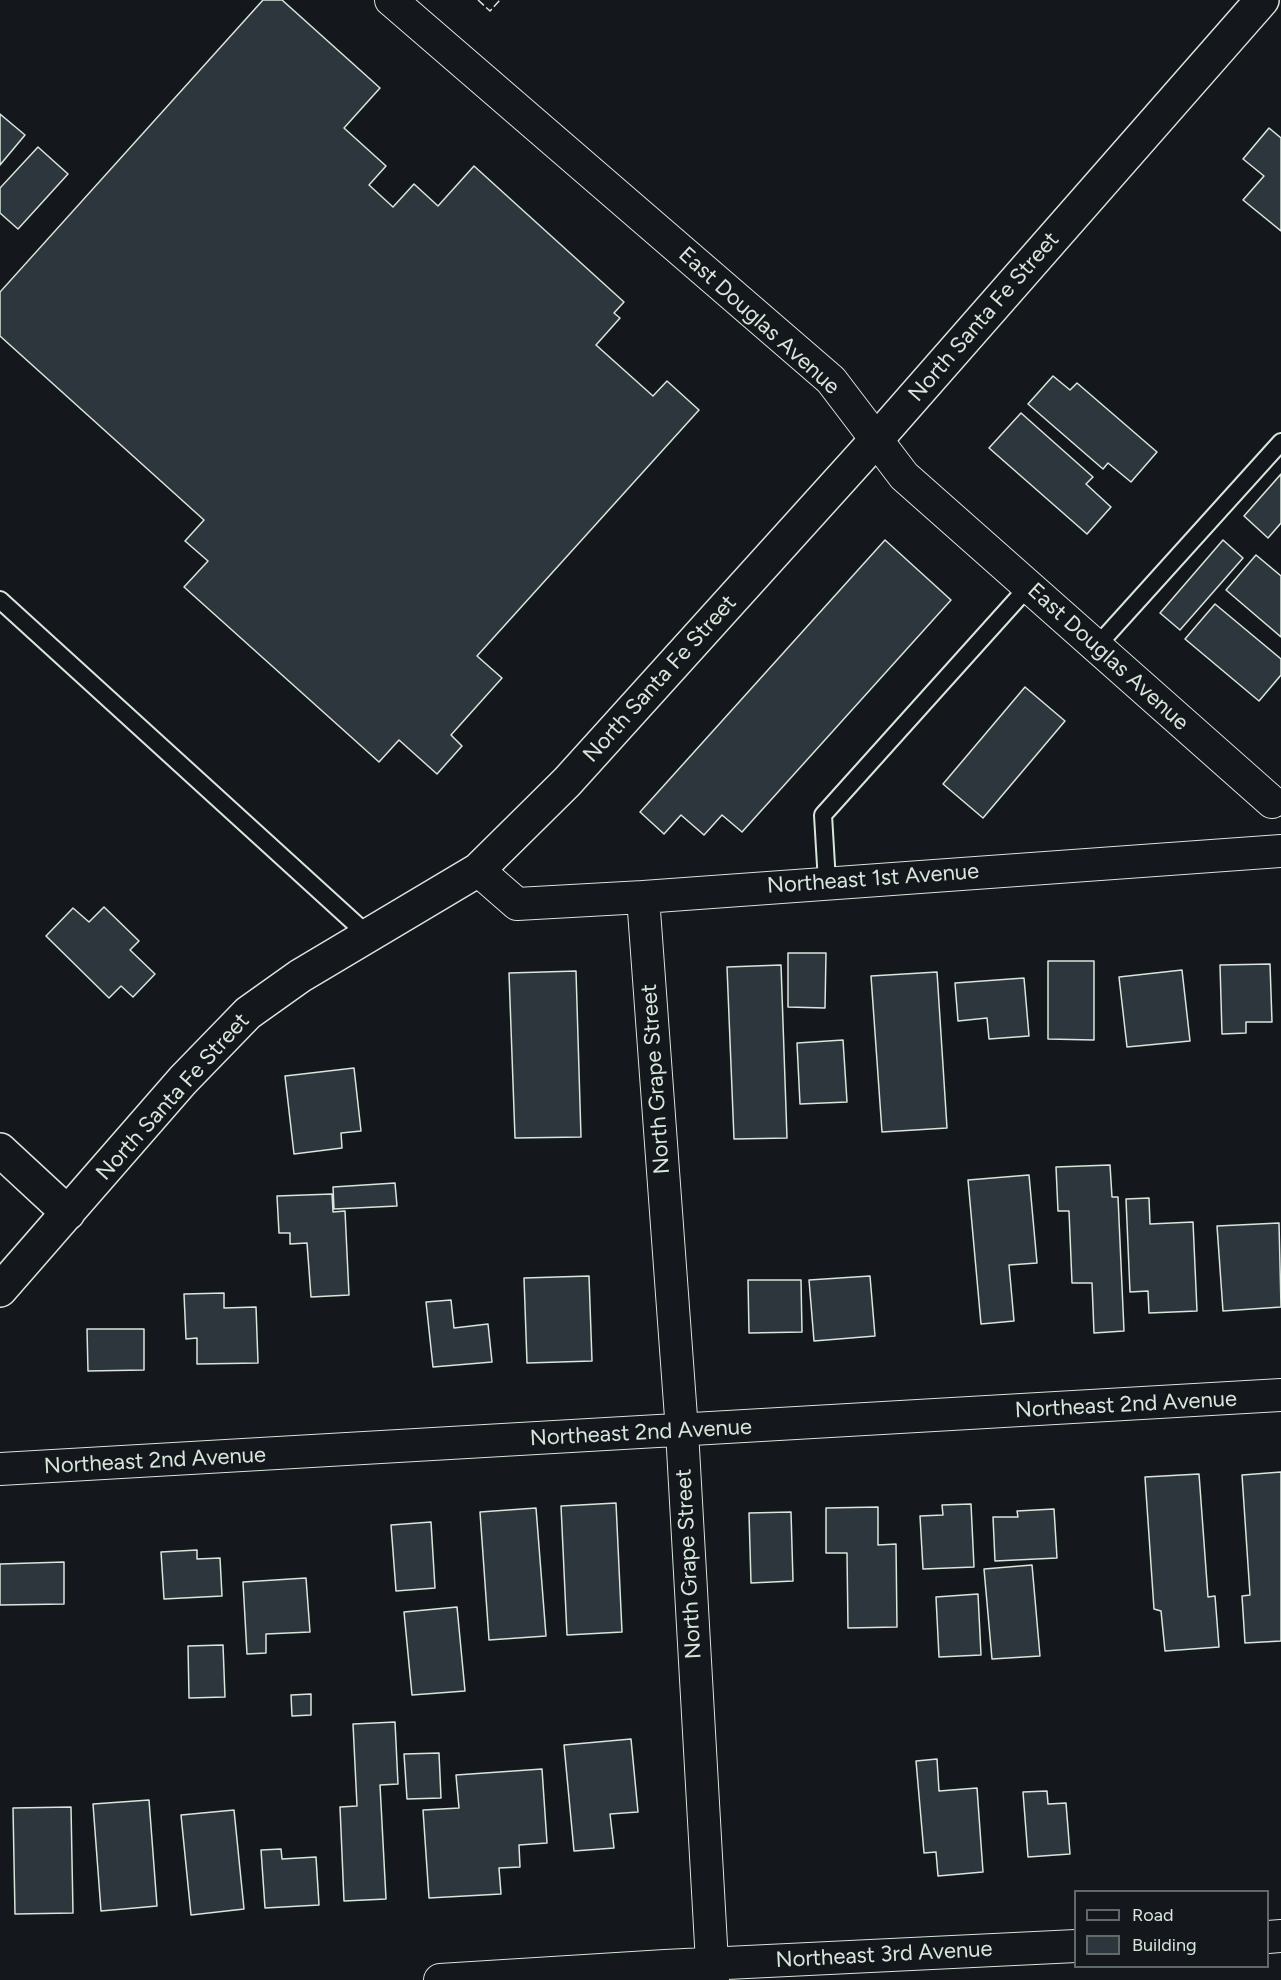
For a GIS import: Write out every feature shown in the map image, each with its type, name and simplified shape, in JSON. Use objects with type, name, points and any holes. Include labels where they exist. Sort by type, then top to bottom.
[{"type":"street","name":"East Douglas Avenue","points":[[391,0],[831,380],[904,476],[1096,647],[1276,797]]},
{"type":"street","name":"North Santa Fe Street","points":[[0,1290],[183,1080],[248,1013],[300,976],[478,870],[567,782],[877,439],[1262,0]]},
{"type":"street","points":[[1276,797],[1281,838]]},
{"type":"street","name":"Northeast 1st Avenue","points":[[478,870],[517,904],[644,897],[1281,850]]},
{"type":"street","name":"North Grape Street","points":[[644,897],[682,1431],[712,1972]]},
{"type":"street","points":[[0,1150],[68,1213]]},
{"type":"street","name":"Northeast 2nd Avenue","points":[[0,1470],[1281,1395]]},
{"type":"street","name":"Northeast 3rd Avenue","points":[[440,1980],[712,1972],[1074,1946]]},
{"type":"lane","points":[[1096,647],[1281,442]]},
{"type":"lane","points":[[827,882],[823,815],[1028,586]]},
{"type":"lane","points":[[0,600],[369,936]]},
{"type":"building","points":[[263,0],[282,0],[380,88],[344,128],[386,166],[369,185],[393,207],[414,184],[438,206],[474,166],[624,302],[614,313],[620,318],[596,345],[653,396],[667,381],[699,410],[477,656],[502,678],[451,735],[462,746],[437,774],[399,740],[379,762],[184,587],[208,561],[185,541],[204,520],[0,336],[0,292]]},
{"type":"building","points":[[0,114],[25,135],[0,165]]},
{"type":"building","points":[[1269,128],[1281,138],[1281,231],[1243,200],[1264,176],[1243,159]]},
{"type":"building","points":[[38,147],[68,174],[18,229],[0,213],[0,188]]},
{"type":"building","points":[[1053,376],[1070,390],[1077,383],[1157,452],[1131,482],[1108,463],[1103,469],[1028,404]]},
{"type":"building","points":[[1021,413],[1093,477],[1086,484],[1111,507],[1087,534],[989,448]]},
{"type":"building","points":[[1281,474],[1281,523],[1268,538],[1244,516]]},
{"type":"building","points":[[885,540],[951,600],[742,832],[722,815],[704,835],[681,815],[664,834],[640,812]]},
{"type":"building","points":[[1223,540],[1243,558],[1180,630],[1160,613]]},
{"type":"building","points":[[1256,555],[1281,576],[1281,637],[1226,590]]},
{"type":"building","points":[[1215,604],[1281,659],[1281,675],[1259,701],[1185,639]]},
{"type":"building","points":[[1025,687],[1065,721],[983,818],[943,784]]},
{"type":"building","points":[[104,907],[139,941],[130,950],[155,974],[133,997],[121,986],[109,998],[46,936],[73,908],[89,922]]},
{"type":"building","points":[[788,953],[826,953],[825,1008],[788,1007]]},
{"type":"building","points":[[1048,961],[1094,961],[1094,1040],[1048,1039]]},
{"type":"building","points":[[1270,964],[1272,1022],[1246,1022],[1246,1033],[1222,1034],[1220,965]]},
{"type":"building","points":[[781,965],[787,1138],[734,1139],[727,967]]},
{"type":"building","points":[[1182,970],[1190,1041],[1127,1047],[1119,977]]},
{"type":"building","points":[[576,971],[581,1137],[515,1138],[509,973]]},
{"type":"building","points":[[937,972],[947,1128],[882,1132],[871,976]]},
{"type":"building","points":[[1024,978],[1029,1036],[989,1039],[987,1018],[958,1021],[955,983]]},
{"type":"building","points":[[843,1040],[847,1102],[800,1104],[797,1043]]},
{"type":"building","points":[[354,1068],[361,1131],[341,1133],[342,1148],[294,1154],[285,1076]]},
{"type":"building","points":[[1110,1165],[1112,1197],[1118,1197],[1124,1331],[1094,1333],[1092,1283],[1072,1283],[1069,1211],[1058,1211],[1056,1167]]},
{"type":"building","points":[[1029,1175],[1037,1263],[1009,1265],[1014,1321],[981,1324],[968,1180]]},
{"type":"building","points":[[395,1183],[397,1206],[334,1209],[333,1187]]},
{"type":"building","points":[[332,1194],[333,1212],[345,1211],[349,1295],[311,1297],[307,1243],[290,1244],[290,1233],[279,1233],[277,1196]]},
{"type":"building","points":[[1149,1198],[1150,1224],[1193,1222],[1197,1311],[1149,1313],[1148,1291],[1130,1292],[1126,1199]]},
{"type":"building","points":[[1279,1223],[1281,1307],[1223,1311],[1217,1226]]},
{"type":"building","points":[[589,1276],[592,1361],[527,1363],[524,1278]]},
{"type":"building","points":[[870,1276],[875,1336],[814,1341],[809,1280]]},
{"type":"building","points":[[748,1280],[801,1280],[802,1332],[749,1333]]},
{"type":"building","points":[[224,1293],[224,1308],[256,1307],[258,1363],[197,1364],[197,1338],[186,1339],[184,1294]]},
{"type":"building","points":[[451,1300],[454,1328],[488,1324],[492,1362],[433,1367],[426,1302]]},
{"type":"building","points":[[87,1329],[144,1329],[144,1370],[88,1371]]},
{"type":"building","points":[[1281,1472],[1281,1641],[1245,1643],[1242,1596],[1250,1595],[1242,1475]]},
{"type":"building","points":[[1199,1474],[1208,1597],[1215,1596],[1219,1647],[1165,1651],[1161,1611],[1154,1609],[1145,1477]]},
{"type":"building","points":[[616,1503],[622,1632],[567,1635],[561,1506]]},
{"type":"building","points":[[971,1504],[974,1567],[923,1569],[920,1516],[943,1515],[942,1505]]},
{"type":"building","points":[[878,1507],[878,1545],[896,1544],[897,1627],[848,1628],[847,1553],[826,1553],[826,1508]]},
{"type":"building","points":[[536,1508],[546,1636],[489,1640],[480,1512]]},
{"type":"building","points":[[1054,1509],[1057,1558],[995,1561],[993,1517],[1018,1517],[1017,1511]]},
{"type":"building","points":[[791,1512],[793,1581],[751,1583],[749,1513]]},
{"type":"building","points":[[431,1522],[435,1588],[396,1591],[391,1525]]},
{"type":"building","points":[[197,1550],[197,1559],[220,1558],[222,1596],[164,1599],[161,1552]]},
{"type":"building","points":[[64,1562],[64,1604],[0,1605],[0,1564]]},
{"type":"building","points":[[1032,1565],[1040,1656],[992,1659],[984,1569]]},
{"type":"building","points":[[306,1578],[310,1632],[266,1634],[266,1653],[247,1654],[243,1582]]},
{"type":"building","points":[[978,1594],[981,1655],[939,1657],[936,1597]]},
{"type":"building","points":[[457,1607],[465,1691],[412,1695],[404,1612]]},
{"type":"building","points":[[223,1645],[225,1697],[189,1698],[188,1646]]},
{"type":"building","points":[[311,1694],[311,1715],[292,1716],[291,1695]]},
{"type":"building","points":[[395,1722],[398,1784],[380,1785],[386,1899],[344,1901],[340,1807],[357,1806],[353,1724]]},
{"type":"building","points":[[631,1739],[638,1812],[610,1814],[614,1848],[574,1851],[564,1745]]},
{"type":"building","points":[[439,1753],[441,1798],[407,1799],[404,1754]]},
{"type":"building","points":[[937,1759],[939,1791],[977,1788],[983,1872],[938,1876],[936,1852],[924,1853],[916,1761]]},
{"type":"building","points":[[542,1769],[547,1843],[519,1845],[520,1867],[499,1868],[501,1894],[429,1898],[423,1810],[459,1808],[456,1775]]},
{"type":"building","points":[[1047,1791],[1048,1804],[1066,1803],[1070,1854],[1028,1857],[1023,1792]]},
{"type":"building","points":[[149,1800],[157,1906],[101,1911],[93,1804]]},
{"type":"building","points":[[71,1807],[73,1913],[15,1914],[13,1808]]},
{"type":"building","points":[[234,1810],[244,1909],[191,1915],[181,1815]]},
{"type":"building","points":[[281,1849],[282,1859],[316,1857],[319,1905],[265,1908],[261,1850]]},
{"type":"fence","points":[[478,0],[490,11],[500,0]]}]
